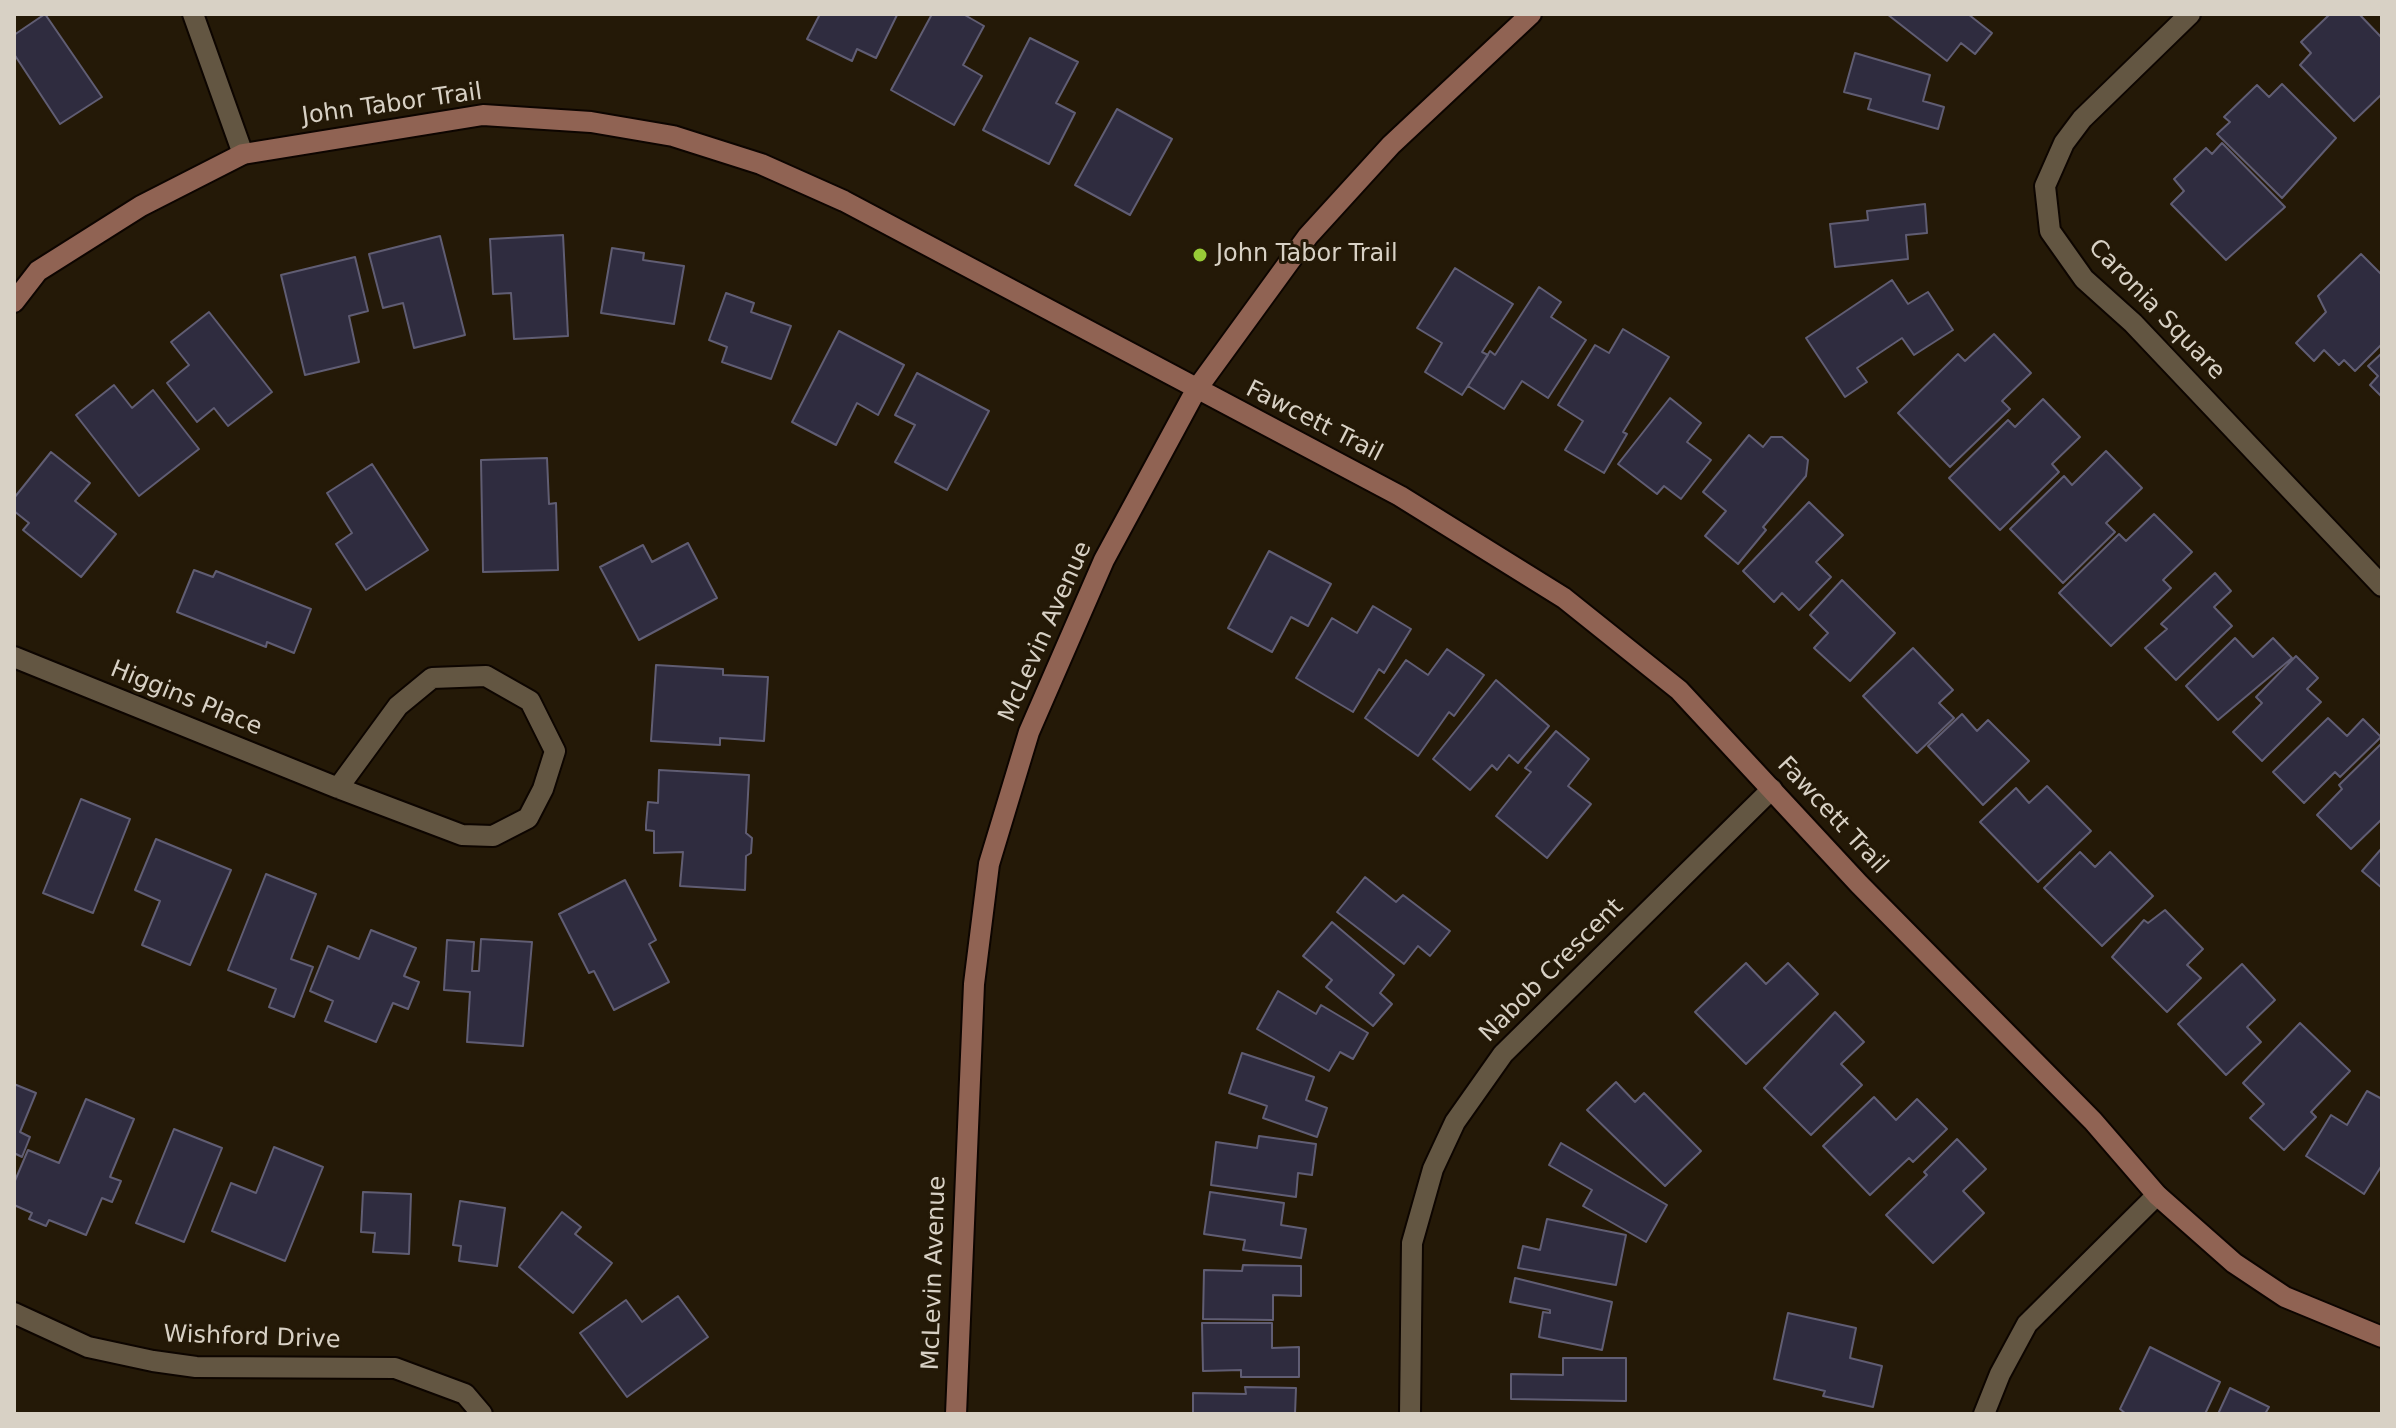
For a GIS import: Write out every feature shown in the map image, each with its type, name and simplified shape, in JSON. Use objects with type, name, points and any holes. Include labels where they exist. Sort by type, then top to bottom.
[{"type":"street","points":[[193,14],[243,154]]},
{"type":"street","name":"McLevin Avenue","points":[[956,1414],[974,984],[989,864],[1029,732],[1104,560],[1196,390],[1308,236],[1391,145],[1531,14]]},
{"type":"street","name":"Caronia Square","points":[[2190,14],[2082,119],[2064,143],[2045,186],[2050,231],[2084,279],[2133,323],[2382,586]]},
{"type":"street","name":"John Tabor Trail","points":[[14,302],[38,271],[141,206],[243,154],[483,115],[591,122],[673,136],[761,164],[844,201],[1196,390]]},
{"type":"street","name":"Fawcett Trail","points":[[1196,390],[1400,496],[1564,598],[1679,690],[1859,884],[2023,1048],[2157,1195],[2234,1263],[2285,1297],[2382,1337]]},
{"type":"street","name":"Higgins Place","points":[[14,657],[338,788],[462,835],[493,836],[528,818],[543,789],[555,751],[530,701],[486,676],[432,678],[398,706],[338,788]]},
{"type":"street","name":"Nabob Crescent","points":[[1410,1414],[1412,1243],[1433,1169],[1455,1122],[1503,1054],[1772,789]]},
{"type":"street","points":[[1984,1414],[2000,1374],[2027,1324],[2157,1195]]},
{"type":"street","name":"Wishford Drive","points":[[14,1313],[88,1347],[153,1361],[196,1367],[395,1368],[465,1394],[482,1414]]},
{"type":"building","points":[[45,14],[102,97],[60,124],[14,54],[14,35]]},
{"type":"building","points":[[820,14],[897,15],[876,58],[857,49],[852,61],[807,39]]},
{"type":"building","points":[[932,14],[963,14],[984,26],[963,65],[982,76],[954,125],[891,90]]},
{"type":"building","points":[[1887,14],[1968,14],[1992,33],[1975,54],[1961,43],[1947,61]]},
{"type":"building","points":[[2330,14],[2359,14],[2382,38],[2382,94],[2354,121],[2300,65],[2311,53],[2301,42]]},
{"type":"building","points":[[1030,38],[1078,62],[1056,103],[1075,113],[1049,164],[983,130]]},
{"type":"building","points":[[1855,53],[1930,75],[1923,101],[1944,107],[1938,129],[1868,109],[1871,99],[1844,92]]},
{"type":"building","points":[[2282,84],[2336,138],[2282,198],[2217,134],[2230,122],[2224,117],[2257,85],[2269,97]]},
{"type":"building","points":[[1117,109],[1172,139],[1130,215],[1075,185]]},
{"type":"building","points":[[2222,143],[2285,207],[2226,260],[2171,204],[2184,191],[2174,179],[2206,148],[2212,154]]},
{"type":"building","points":[[1925,204],[1927,233],[1906,235],[1908,259],[1835,267],[1830,224],[1868,220],[1867,211]]},
{"type":"building","points":[[563,235],[568,336],[514,339],[511,293],[493,294],[490,239]]},
{"type":"building","points":[[440,236],[465,335],[414,348],[403,303],[383,308],[369,254]]},
{"type":"building","points":[[612,248],[644,253],[643,260],[684,266],[674,324],[601,313]]},
{"type":"building","points":[[2361,254],[2382,275],[2382,344],[2355,371],[2344,360],[2339,365],[2324,350],[2314,361],[2296,343],[2326,312],[2318,296]]},
{"type":"building","points":[[355,257],[368,311],[349,316],[359,362],[305,375],[281,275]]},
{"type":"building","points":[[1455,268],[1513,304],[1482,352],[1488,355],[1462,395],[1425,372],[1442,343],[1417,328]]},
{"type":"building","points":[[1892,280],[1908,304],[1928,292],[1953,330],[1914,355],[1902,338],[1857,368],[1867,382],[1845,397],[1806,338]]},
{"type":"building","points":[[1539,287],[1561,302],[1551,317],[1586,340],[1548,398],[1522,381],[1504,409],[1468,386],[1490,351],[1495,355]]},
{"type":"building","points":[[726,293],[754,303],[751,312],[791,326],[771,379],[722,362],[727,347],[709,340]]},
{"type":"building","points":[[209,312],[272,392],[228,426],[214,408],[197,422],[167,383],[189,365],[171,342]]},
{"type":"building","points":[[1623,329],[1669,357],[1623,432],[1627,434],[1604,473],[1565,450],[1583,421],[1558,405],[1595,345],[1609,353]]},
{"type":"building","points":[[839,331],[904,365],[878,415],[857,403],[836,445],[792,422]]},
{"type":"building","points":[[1994,334],[2031,373],[2002,401],[2010,409],[1950,467],[1898,413],[1958,354],[1965,361]]},
{"type":"building","points":[[2382,353],[2382,397],[2370,385],[2378,376],[2368,366]]},
{"type":"building","points":[[917,373],[989,411],[947,490],[895,462],[915,425],[895,415]]},
{"type":"building","points":[[114,385],[132,408],[153,390],[199,449],[139,496],[76,415]]},
{"type":"building","points":[[1670,398],[1701,423],[1687,442],[1711,460],[1681,499],[1664,486],[1657,494],[1618,464]]},
{"type":"building","points":[[2043,399],[2080,437],[2052,464],[2059,472],[2000,530],[1949,478],[2008,420],[2015,427]]},
{"type":"building","points":[[1749,435],[1763,447],[1771,437],[1782,437],[1808,460],[1806,476],[1763,527],[1766,530],[1738,564],[1705,536],[1726,511],[1703,492]]},
{"type":"building","points":[[2106,451],[2142,488],[2106,523],[2115,532],[2063,583],[2010,529],[2064,476],[2072,485]]},
{"type":"building","points":[[51,452],[90,483],[75,501],[116,534],[81,577],[23,530],[29,523],[14,511],[14,498]]},
{"type":"building","points":[[547,458],[549,504],[556,503],[558,570],[483,572],[481,460]]},
{"type":"building","points":[[372,464],[428,550],[366,590],[336,544],[352,533],[327,493]]},
{"type":"building","points":[[1809,502],[1843,535],[1816,562],[1831,577],[1799,610],[1782,593],[1774,602],[1743,571]]},
{"type":"building","points":[[2154,514],[2192,552],[2163,580],[2171,588],[2111,646],[2059,593],[2119,534],[2126,541]]},
{"type":"building","points":[[688,543],[717,598],[639,640],[600,567],[643,545],[652,562]]},
{"type":"building","points":[[1269,551],[1331,584],[1308,626],[1291,617],[1272,652],[1228,628]]},
{"type":"building","points":[[194,570],[213,577],[216,571],[311,609],[294,653],[267,642],[266,647],[177,612]]},
{"type":"building","points":[[2215,573],[2231,591],[2214,607],[2232,626],[2176,680],[2145,648],[2167,629],[2161,624]]},
{"type":"building","points":[[1842,580],[1895,633],[1850,681],[1814,648],[1828,633],[1810,615]]},
{"type":"building","points":[[1373,606],[1411,629],[1384,673],[1379,669],[1353,712],[1296,678],[1332,618],[1357,633]]},
{"type":"building","points":[[2235,638],[2253,657],[2273,638],[2292,658],[2218,720],[2186,686]]},
{"type":"building","points":[[1913,648],[1953,690],[1939,703],[1954,718],[1917,753],[1863,696]]},
{"type":"building","points":[[1447,649],[1484,675],[1454,716],[1449,712],[1418,756],[1365,718],[1406,660],[1428,675]]},
{"type":"building","points":[[2296,656],[2318,678],[2307,689],[2321,702],[2262,761],[2233,732],[2262,703],[2256,697]]},
{"type":"building","points":[[656,665],[723,669],[723,675],[768,677],[764,741],[720,738],[720,745],[651,741]]},
{"type":"building","points":[[1496,680],[1549,726],[1518,763],[1509,755],[1497,770],[1492,765],[1470,790],[1433,759]]},
{"type":"building","points":[[1962,714],[1977,731],[1988,720],[2029,761],[1983,805],[1928,746]]},
{"type":"building","points":[[2328,718],[2347,736],[2363,719],[2381,737],[2340,777],[2335,772],[2304,803],[2273,772]]},
{"type":"building","points":[[1556,731],[1589,759],[1568,786],[1591,804],[1547,858],[1496,816],[1531,772],[1525,768]]},
{"type":"building","points":[[2382,743],[2382,819],[2351,849],[2317,815],[2342,789],[2339,785]]},
{"type":"building","points":[[659,770],[749,775],[746,833],[752,838],[751,853],[746,856],[745,890],[680,886],[683,852],[654,853],[654,831],[646,830],[646,825],[648,802],[658,803]]},
{"type":"building","points":[[2047,786],[2091,831],[2038,882],[1980,822],[2016,788],[2029,803]]},
{"type":"building","points":[[81,799],[130,819],[93,913],[43,893]]},
{"type":"building","points":[[156,839],[231,870],[190,965],[142,945],[160,901],[135,890]]},
{"type":"building","points":[[2382,848],[2382,888],[2362,871]]},
{"type":"building","points":[[2080,852],[2095,867],[2110,852],[2153,896],[2102,946],[2044,888]]},
{"type":"building","points":[[266,874],[316,894],[291,959],[313,967],[294,1017],[269,1007],[276,989],[228,970]]},
{"type":"building","points":[[1365,877],[1396,902],[1403,895],[1450,931],[1430,956],[1418,946],[1404,964],[1337,912]]},
{"type":"building","points":[[625,880],[656,940],[649,944],[669,982],[614,1010],[594,971],[589,973],[559,914]]},
{"type":"building","points":[[2165,910],[2203,949],[2187,965],[2201,978],[2167,1012],[2112,957],[2144,920],[2148,923]]},
{"type":"building","points":[[1332,922],[1394,975],[1380,993],[1392,1004],[1373,1026],[1326,987],[1332,980],[1303,956]]},
{"type":"building","points":[[371,930],[416,948],[404,976],[419,982],[408,1009],[393,1003],[376,1042],[325,1021],[333,1001],[310,991],[328,946],[359,959]]},
{"type":"building","points":[[481,939],[532,942],[523,1046],[467,1042],[470,992],[444,990],[447,940],[474,942],[472,971],[479,971]]},
{"type":"building","points":[[1746,963],[1766,984],[1788,963],[1818,994],[1746,1064],[1695,1012]]},
{"type":"building","points":[[2242,964],[2275,1000],[2247,1027],[2261,1042],[2226,1075],[2178,1024]]},
{"type":"building","points":[[1278,991],[1316,1014],[1321,1005],[1368,1033],[1353,1059],[1340,1052],[1329,1071],[1257,1029]]},
{"type":"building","points":[[1835,1012],[1864,1042],[1841,1064],[1862,1085],[1811,1135],[1764,1088]]},
{"type":"building","points":[[2300,1023],[2350,1071],[2311,1112],[2316,1117],[2284,1150],[2250,1118],[2264,1104],[2243,1083]]},
{"type":"building","points":[[1242,1053],[1314,1077],[1306,1100],[1327,1108],[1317,1137],[1263,1118],[1267,1106],[1229,1093]]},
{"type":"building","points":[[1616,1082],[1635,1102],[1644,1093],[1701,1151],[1665,1186],[1587,1110]]},
{"type":"building","points":[[14,1084],[36,1093],[20,1132],[30,1137],[22,1157],[14,1153]]},
{"type":"building","points":[[2367,1091],[2382,1099],[2382,1165],[2364,1194],[2306,1156],[2331,1115],[2347,1125]]},
{"type":"building","points":[[1874,1097],[1896,1120],[1917,1099],[1947,1129],[1913,1162],[1909,1158],[1870,1195],[1823,1146]]},
{"type":"building","points":[[86,1099],[134,1119],[110,1177],[121,1181],[112,1202],[102,1198],[86,1235],[49,1220],[46,1226],[29,1219],[32,1213],[14,1205],[14,1183],[28,1150],[59,1163]]},
{"type":"building","points":[[174,1129],[222,1148],[184,1242],[136,1223]]},
{"type":"building","points":[[1259,1136],[1316,1144],[1312,1175],[1298,1173],[1296,1197],[1211,1185],[1216,1142],[1257,1148]]},
{"type":"building","points":[[1957,1139],[1986,1169],[1963,1191],[1984,1213],[1933,1263],[1886,1215],[1927,1175],[1924,1172]]},
{"type":"building","points":[[1561,1143],[1667,1205],[1646,1242],[1583,1206],[1592,1190],[1549,1165]]},
{"type":"building","points":[[274,1147],[323,1167],[285,1261],[212,1231],[231,1183],[256,1193]]},
{"type":"building","points":[[363,1192],[411,1194],[409,1254],[373,1252],[375,1233],[361,1232]]},
{"type":"building","points":[[1210,1192],[1284,1203],[1281,1225],[1306,1229],[1301,1258],[1243,1250],[1245,1240],[1204,1234]]},
{"type":"building","points":[[460,1201],[505,1208],[497,1266],[459,1261],[461,1246],[453,1245]]},
{"type":"building","points":[[562,1212],[581,1227],[575,1234],[612,1263],[573,1313],[519,1267]]},
{"type":"building","points":[[1547,1219],[1626,1235],[1616,1285],[1518,1268],[1523,1246],[1540,1250]]},
{"type":"building","points":[[1243,1265],[1301,1266],[1301,1296],[1273,1295],[1273,1320],[1203,1319],[1204,1270],[1242,1271]]},
{"type":"building","points":[[1515,1278],[1612,1302],[1602,1350],[1539,1337],[1543,1312],[1550,1313],[1550,1310],[1510,1302]]},
{"type":"building","points":[[678,1296],[708,1337],[627,1397],[580,1333],[626,1300],[642,1322]]},
{"type":"building","points":[[1788,1313],[1856,1328],[1850,1358],[1882,1366],[1873,1407],[1823,1396],[1825,1391],[1774,1379]]},
{"type":"building","points":[[1202,1323],[1272,1323],[1272,1348],[1299,1347],[1299,1377],[1241,1377],[1241,1370],[1203,1371]]},
{"type":"building","points":[[2150,1347],[2220,1382],[2205,1414],[2126,1414],[2120,1409]]},
{"type":"building","points":[[1563,1358],[1626,1358],[1626,1401],[1511,1399],[1511,1374],[1563,1375]]},
{"type":"building","points":[[1245,1387],[1296,1388],[1295,1414],[1193,1414],[1193,1393],[1246,1394]]},
{"type":"building","points":[[2230,1388],[2269,1407],[2265,1414],[2218,1414]]},
{"type":"place","name":"John Tabor Trail","points":[[1200,255]]}]
